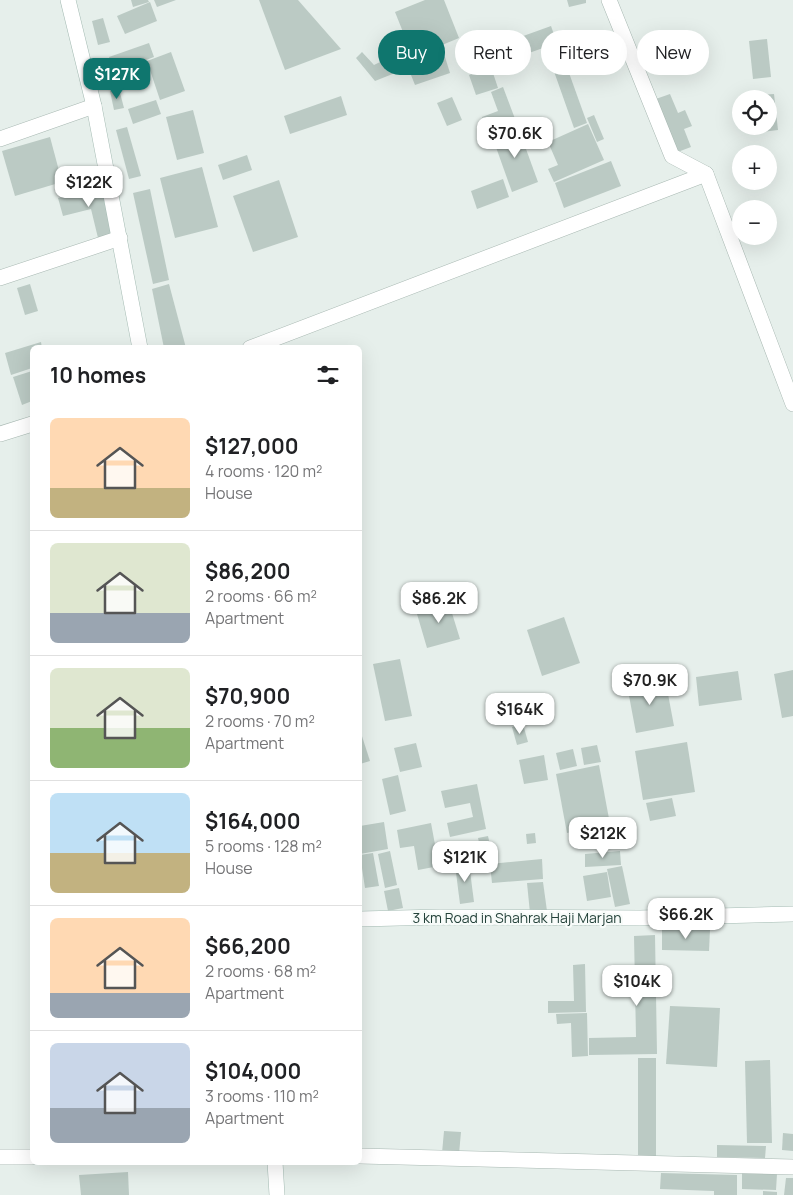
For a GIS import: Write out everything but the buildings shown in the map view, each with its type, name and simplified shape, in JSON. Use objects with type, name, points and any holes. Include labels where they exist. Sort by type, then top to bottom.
[{"type":"street","points":[[68,0],[94,106],[139,345]]},
{"type":"street","points":[[609,0],[672,156],[706,174],[793,404]]},
{"type":"street","points":[[0,139],[94,106]]},
{"type":"street","points":[[258,345],[706,174]]},
{"type":"street","points":[[0,278],[120,238]]},
{"type":"street","points":[[0,434],[30,425]]},
{"type":"street","name":"3 km Road in Shahrak Haji Marjan","points":[[362,919],[440,917],[640,918],[793,914]]},
{"type":"street","points":[[362,1156],[793,1167]]},
{"type":"street","points":[[0,1158],[30,1157]]},
{"type":"street","points":[[275,1165],[277,1195]]}]
